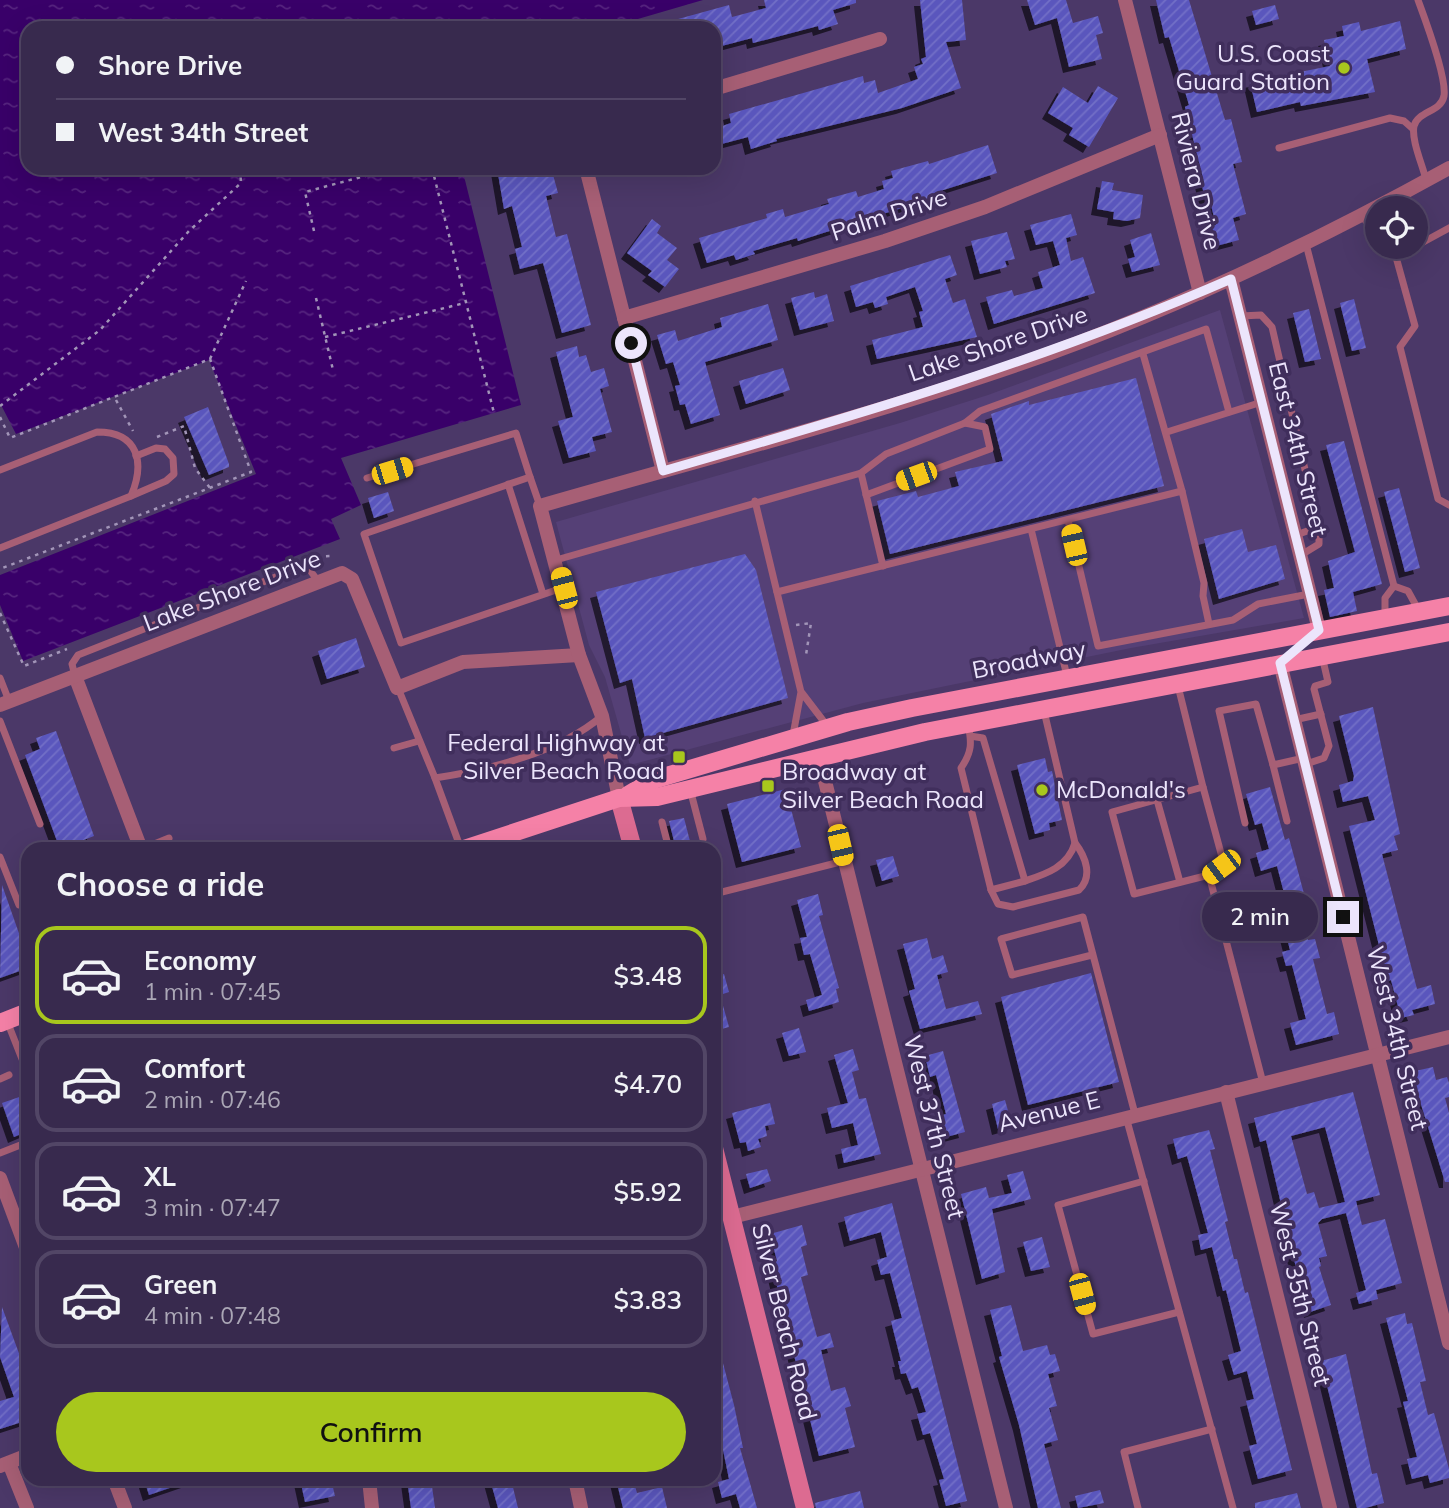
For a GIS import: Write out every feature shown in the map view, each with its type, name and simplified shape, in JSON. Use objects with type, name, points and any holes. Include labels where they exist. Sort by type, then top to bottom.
[{"type":"main road","name":"Broadway","points":[[624,797],[653,780],[829,728],[1067,677],[1449,606]]},
{"type":"main road","points":[[1280,663],[1319,630]]},
{"type":"main road","name":"Broadway","points":[[624,797],[657,797],[925,733],[969,730],[1044,708],[1449,632]]},
{"type":"main road","points":[[925,733],[928,726],[937,719],[1056,694],[1063,688],[1067,677]]},
{"type":"main road","points":[[498,842],[624,797]]},
{"type":"main road","points":[[3,1022],[21,1015]]},
{"type":"street","name":"Riviera Drive","points":[[1125,0],[1200,293]]},
{"type":"street","points":[[721,87],[880,39]]},
{"type":"street","name":"Palm Drive","points":[[624,318],[935,224],[1072,173],[1160,135]]},
{"type":"street","name":"Lake Shore Drive","points":[[540,506],[1004,369],[1231,279],[1306,244],[1449,168]]},
{"type":"street","points":[[588,175],[663,471]]},
{"type":"street","name":"East 34th Street","points":[[1231,279],[1319,630]]},
{"type":"street","points":[[540,506],[564,588],[579,654],[602,716],[624,797],[632,842]]},
{"type":"street","name":"Lake Shore Drive","points":[[5,704],[342,573],[352,579],[397,688]]},
{"type":"street","points":[[397,688],[463,662],[579,654]]},
{"type":"street","name":"West 34th Street","points":[[1280,663],[1449,1343]]},
{"type":"street","points":[[75,676],[139,842]]},
{"type":"street","name":"West 37th Street","points":[[819,757],[1006,1508]]},
{"type":"street","name":"Avenue E","points":[[732,1217],[920,1167],[1449,1037]]},
{"type":"street","name":"West 35th Street","points":[[1226,1092],[1330,1508]]},
{"type":"street","name":"Silver Beach Road","points":[[721,1175],[805,1508]]},
{"type":"street","points":[[0,1178],[21,1234]]},
{"type":"street","points":[[5,1464],[26,1508]]},
{"type":"street","points":[[117,1486],[125,1508]]},
{"type":"street","points":[[370,1486],[372,1508]]},
{"type":"street","points":[[577,1486],[582,1508]]},
{"type":"lane","points":[[1413,129],[1417,120],[1438,106],[1444,96],[1434,43],[1418,0]]},
{"type":"lane","points":[[1279,148],[1390,118],[1404,121],[1413,129],[1426,180]]},
{"type":"lane","points":[[1361,215],[1365,220]]},
{"type":"lane","points":[[1428,240],[1449,228]]},
{"type":"lane","points":[[1306,244],[1394,586]]},
{"type":"lane","points":[[1397,259],[1415,326],[1400,347],[1438,499],[1449,505]]},
{"type":"lane","points":[[1240,316],[1261,315],[1272,327],[1315,513],[1319,544],[1301,555]]},
{"type":"lane","points":[[556,560],[755,501],[861,473],[898,448],[965,423],[980,411],[1206,329],[1229,412]]},
{"type":"lane","points":[[1143,354],[1182,491],[1204,583],[1203,596],[1209,624]]},
{"type":"lane","points":[[1167,432],[1262,402]]},
{"type":"lane","points":[[866,495],[990,449],[985,427],[965,423]]},
{"type":"lane","points":[[0,470],[97,432],[113,432],[125,438],[135,456],[139,476],[131,496]]},
{"type":"lane","points":[[368,478],[516,433],[540,506]]},
{"type":"lane","points":[[0,548],[131,496],[166,481],[174,474],[173,458],[165,449],[156,448],[135,456]]},
{"type":"lane","points":[[861,473],[883,566]]},
{"type":"lane","points":[[530,477],[365,534],[401,643],[564,588]]},
{"type":"lane","points":[[508,484],[542,594]]},
{"type":"lane","points":[[777,592],[1182,491]]},
{"type":"lane","points":[[755,501],[802,692],[829,728]]},
{"type":"lane","points":[[1296,535],[1310,530],[1315,513]]},
{"type":"lane","points":[[1068,520],[1098,646],[1233,620],[1258,604],[1311,593]]},
{"type":"lane","points":[[1031,529],[1067,677]]},
{"type":"lane","points":[[75,676],[72,660],[85,652],[237,592],[301,568],[309,569],[318,582]]},
{"type":"lane","points":[[1394,586],[1408,591],[1419,611]]},
{"type":"lane","points":[[1385,618],[1385,598],[1394,586]]},
{"type":"lane","points":[[1273,765],[1324,758],[1327,754],[1329,747],[1314,690],[1315,686],[1328,682],[1322,656]]},
{"type":"lane","points":[[0,678],[5,704]]},
{"type":"lane","points":[[1177,683],[1222,857],[1221,867],[1209,875],[1134,894],[1112,812],[1203,787]]},
{"type":"lane","points":[[397,688],[460,842]]},
{"type":"lane","points":[[792,739],[802,692]]},
{"type":"lane","points":[[1245,823],[1219,710],[1256,704],[1287,821]]},
{"type":"lane","points":[[969,730],[972,745],[961,768],[992,890],[998,904],[1013,907],[1079,890],[1087,883],[1088,874],[1082,852],[1075,844],[1044,708]]},
{"type":"lane","points":[[1294,720],[1321,714]]},
{"type":"lane","points":[[435,778],[487,770],[585,730],[602,716]]},
{"type":"lane","points":[[0,721],[40,824]]},
{"type":"lane","points":[[969,730],[983,738],[1025,881]]},
{"type":"lane","points":[[394,748],[419,741]]},
{"type":"lane","points":[[690,789],[703,839]]},
{"type":"lane","points":[[1157,800],[1180,882]]},
{"type":"lane","points":[[662,822],[666,842]]},
{"type":"lane","points":[[159,842],[169,838]]},
{"type":"lane","points":[[992,890],[1050,874],[1073,851],[1075,844]]},
{"type":"lane","points":[[0,857],[19,905]]},
{"type":"lane","points":[[721,892],[844,861]]},
{"type":"lane","points":[[1209,875],[1263,1083]]},
{"type":"lane","points":[[1092,955],[1012,975],[1001,939],[1083,917],[1131,1115],[1144,1181],[1233,1508]]},
{"type":"lane","points":[[3,1022],[21,1057]]},
{"type":"lane","points":[[0,1079],[9,1075]]},
{"type":"lane","points":[[0,1153],[21,1145]]},
{"type":"lane","points":[[1144,1181],[1058,1205],[1093,1334],[1179,1312]]},
{"type":"lane","points":[[1138,1508],[1124,1452],[1212,1429]]},
{"type":"path","points":[[0,406],[100,330],[189,232],[241,183],[240,175]]},
{"type":"path","points":[[314,231],[305,192],[369,175]]},
{"type":"path","points":[[434,175],[494,413]]},
{"type":"path","points":[[210,359],[246,282]]},
{"type":"path","points":[[316,298],[334,370]]},
{"type":"path","points":[[325,337],[466,303]]},
{"type":"path","points":[[304,559],[315,555],[330,556]]},
{"type":"path","points":[[0,613],[24,666],[74,646]]},
{"type":"path","points":[[796,625],[811,622],[806,655]]},
{"type":"shaded area","points":[[1220,310],[1304,618],[1131,648],[863,703],[630,765],[605,677],[589,645],[556,522],[988,395]]},
{"type":"water","points":[[0,0],[703,0],[631,21],[21,21],[21,175],[464,175],[521,405],[341,458],[361,505],[331,519],[340,539],[23,661],[0,605],[0,575],[256,474],[209,360],[16,434],[0,403]]},
{"type":"building","points":[[764,0],[856,0],[856,3],[833,10],[838,24],[819,30],[818,26],[753,43],[752,38],[721,46],[721,21],[671,21],[729,5],[732,17],[766,8]]},
{"type":"building","points":[[920,0],[962,0],[966,40],[946,42],[961,88],[902,108],[776,139],[777,141],[751,149],[748,137],[721,144],[721,127],[731,123],[729,114],[863,76],[864,83],[875,80],[878,93],[918,79],[914,67],[923,64],[921,59],[926,57]]},
{"type":"building","points":[[1027,0],[1066,0],[1073,23],[1098,16],[1103,33],[1096,35],[1102,59],[1069,67],[1057,18],[1035,25]]},
{"type":"building","points":[[1156,0],[1189,0],[1225,120],[1231,119],[1242,162],[1233,164],[1246,214],[1233,218],[1239,240],[1216,246],[1212,226],[1216,225],[1210,201],[1206,202],[1201,182],[1204,182],[1185,107],[1189,105],[1169,37],[1165,38]]},
{"type":"building","points":[[1275,5],[1279,19],[1256,25],[1252,11]]},
{"type":"building","name":"U.S. Coast Guard Station","points":[[1400,21],[1406,49],[1367,59],[1375,92],[1301,106],[1300,102],[1257,112],[1250,82],[1330,66],[1324,40],[1344,36],[1342,26],[1359,22],[1361,31]]},
{"type":"building","points":[[1098,86],[1118,98],[1089,147],[1069,135],[1073,128],[1048,113],[1063,87],[1088,103]]},
{"type":"building","points":[[988,145],[997,173],[937,192],[938,196],[798,241],[797,238],[753,251],[755,254],[736,260],[734,255],[707,263],[699,238],[767,218],[766,214],[783,209],[785,217],[829,204],[827,199],[856,191],[858,197],[884,189],[882,181],[893,178],[891,171],[928,161],[929,164]]},
{"type":"building","points":[[498,175],[553,175],[558,193],[546,196],[556,237],[567,234],[591,325],[562,333],[543,263],[520,269],[515,249],[522,247],[512,206],[504,209]]},
{"type":"building","points":[[1102,181],[1114,183],[1112,190],[1143,195],[1140,218],[1127,221],[1113,219],[1114,212],[1097,209]]},
{"type":"building","points":[[1071,214],[1077,235],[1066,238],[1071,261],[1083,257],[1095,293],[994,324],[986,297],[1012,290],[1014,296],[1043,288],[1038,272],[1060,265],[1053,241],[1036,245],[1030,225]]},
{"type":"building","points":[[652,219],[661,226],[657,233],[677,248],[667,260],[679,269],[665,287],[648,275],[652,271],[627,253]]},
{"type":"building","points":[[1007,232],[1015,259],[1005,261],[1007,267],[980,274],[971,241]]},
{"type":"building","points":[[1151,233],[1160,265],[1132,272],[1128,259],[1135,257],[1130,240]]},
{"type":"building","points":[[950,255],[957,275],[945,279],[953,303],[965,299],[977,337],[877,359],[872,340],[923,327],[919,312],[923,311],[915,287],[886,297],[888,304],[875,308],[873,302],[856,307],[850,286]]},
{"type":"building","points":[[814,292],[815,298],[827,294],[834,321],[800,330],[791,298]]},
{"type":"building","points":[[1354,299],[1366,348],[1352,351],[1340,303]]},
{"type":"building","points":[[768,304],[778,340],[705,362],[720,415],[691,424],[685,404],[680,405],[675,386],[680,385],[673,362],[666,364],[657,335],[675,330],[678,341],[722,327],[720,318]]},
{"type":"building","points":[[1309,309],[1321,359],[1305,362],[1293,313]]},
{"type":"building","points":[[577,346],[579,357],[586,355],[591,372],[604,368],[609,386],[600,389],[612,432],[592,437],[596,451],[569,458],[558,421],[573,417],[556,352]]},
{"type":"building","points":[[783,368],[790,390],[746,404],[739,381]]},
{"type":"building","points":[[1136,378],[1164,486],[890,554],[877,501],[916,491],[918,497],[959,486],[955,472],[1003,461],[991,414],[1029,401],[1029,405]]},
{"type":"building","points":[[208,407],[229,464],[229,467],[209,475],[184,417]]},
{"type":"building","points":[[1344,441],[1382,584],[1353,592],[1357,611],[1330,617],[1324,590],[1334,588],[1328,561],[1355,552],[1326,445]]},
{"type":"building","points":[[1399,488],[1420,568],[1405,572],[1384,492]]},
{"type":"building","points":[[388,492],[394,511],[374,518],[368,498]]},
{"type":"building","points":[[1242,529],[1248,552],[1276,545],[1285,579],[1219,599],[1204,539]]},
{"type":"building","points":[[745,554],[756,570],[788,698],[645,738],[632,679],[620,683],[596,592]]},
{"type":"building","points":[[356,638],[365,667],[327,679],[318,651]]},
{"type":"building","points":[[1373,707],[1400,834],[1394,836],[1398,850],[1382,854],[1417,989],[1431,985],[1435,1004],[1412,1010],[1414,1015],[1401,1018],[1391,980],[1388,981],[1349,826],[1375,820],[1368,796],[1343,802],[1339,785],[1353,781],[1354,776],[1339,716]]},
{"type":"building","points":[[56,731],[94,836],[78,842],[57,842],[25,755],[40,749],[36,738]]},
{"type":"building","name":"McDonald's","points":[[1045,758],[1048,772],[1052,771],[1062,820],[1049,823],[1050,830],[1035,834],[1017,765]]},
{"type":"building","points":[[1270,787],[1285,840],[1289,838],[1310,916],[1302,918],[1308,940],[1315,939],[1320,958],[1313,959],[1327,1014],[1334,1012],[1339,1034],[1296,1045],[1290,1023],[1306,1019],[1292,965],[1286,966],[1282,952],[1290,950],[1281,915],[1273,917],[1268,897],[1284,893],[1277,866],[1261,871],[1256,853],[1269,849],[1262,823],[1255,825],[1246,794]]},
{"type":"building","points":[[790,788],[795,807],[791,809],[801,847],[742,862],[727,804]]},
{"type":"building","points":[[684,818],[690,842],[674,842],[669,821]]},
{"type":"building","points":[[893,856],[899,876],[882,881],[876,860]]},
{"type":"building","points":[[2,885],[21,939],[21,970],[0,978]]},
{"type":"building","points":[[818,894],[823,915],[819,916],[839,988],[836,989],[839,1002],[809,1011],[806,1000],[822,995],[810,954],[804,955],[800,938],[807,937],[797,900]]},
{"type":"building","points":[[927,938],[932,959],[943,955],[948,972],[937,975],[946,1009],[978,1001],[982,1014],[920,1029],[909,991],[915,989],[903,944]]},
{"type":"building","points":[[1091,973],[1119,1082],[1028,1105],[1001,997]]},
{"type":"building","points":[[724,974],[729,992],[721,995],[721,975]]},
{"type":"building","points":[[721,999],[729,1027],[721,1029]]},
{"type":"building","points":[[799,1028],[806,1052],[789,1056],[782,1033]]},
{"type":"building","points":[[853,1049],[859,1070],[852,1072],[859,1099],[866,1098],[881,1154],[844,1163],[841,1149],[858,1145],[853,1123],[832,1128],[827,1108],[848,1103],[834,1055]]},
{"type":"building","points":[[943,1051],[965,1132],[946,1137],[940,1116],[946,1114],[936,1075],[930,1077],[925,1056]]},
{"type":"building","points":[[1433,1067],[1436,1080],[1447,1077],[1449,1083],[1449,1097],[1445,1098],[1449,1113],[1449,1182],[1445,1182],[1411,1072]]},
{"type":"building","points":[[1353,1092],[1380,1195],[1356,1201],[1362,1225],[1385,1219],[1402,1283],[1376,1290],[1378,1299],[1359,1304],[1356,1293],[1366,1290],[1346,1213],[1322,1219],[1318,1223],[1327,1256],[1319,1258],[1319,1267],[1331,1305],[1310,1312],[1297,1272],[1266,1140],[1260,1142],[1254,1118]],"holes":[[[1325,1127],[1345,1202],[1319,1208],[1314,1192],[1307,1194],[1291,1136]]]},
{"type":"building","points":[[21,1096],[21,1134],[14,1137],[2,1103]]},
{"type":"building","points":[[1005,1100],[1012,1125],[998,1129],[992,1104]]},
{"type":"building","points":[[770,1103],[775,1124],[765,1126],[767,1136],[758,1139],[761,1147],[748,1151],[746,1142],[740,1143],[732,1113]]},
{"type":"building","points":[[1209,1130],[1215,1149],[1210,1150],[1228,1221],[1225,1222],[1234,1259],[1237,1259],[1245,1293],[1248,1292],[1292,1470],[1258,1479],[1249,1446],[1257,1444],[1246,1401],[1254,1399],[1247,1371],[1234,1375],[1228,1355],[1241,1351],[1226,1290],[1223,1291],[1212,1247],[1201,1250],[1198,1235],[1208,1233],[1187,1156],[1178,1159],[1173,1139]]},
{"type":"building","points":[[767,1169],[771,1181],[750,1188],[746,1174]]},
{"type":"building","points":[[1023,1171],[1031,1199],[992,1209],[1005,1272],[982,1279],[961,1194],[986,1187],[989,1198],[1012,1193],[1007,1175]]},
{"type":"building","points":[[892,1203],[967,1501],[946,1506],[939,1480],[944,1479],[930,1433],[923,1435],[917,1414],[926,1412],[918,1387],[912,1389],[906,1373],[901,1374],[898,1361],[901,1361],[891,1321],[902,1318],[890,1273],[881,1275],[877,1260],[887,1257],[881,1232],[850,1241],[844,1217]]},
{"type":"building","points":[[802,1225],[807,1245],[801,1247],[808,1275],[801,1277],[817,1337],[830,1333],[834,1347],[821,1350],[831,1391],[845,1387],[851,1406],[845,1408],[855,1447],[819,1456],[771,1262],[777,1261],[770,1234]]},
{"type":"building","points":[[1042,1237],[1050,1267],[1031,1271],[1023,1242]]},
{"type":"building","points":[[1011,1305],[1023,1351],[1047,1345],[1050,1355],[1055,1354],[1060,1371],[1048,1374],[1057,1406],[1049,1408],[1058,1440],[1044,1444],[1061,1508],[1038,1508],[1019,1425],[999,1357],[1002,1356],[990,1310]]},
{"type":"building","points":[[2,1307],[21,1359],[21,1422],[0,1429],[0,1401],[14,1397],[0,1357]]},
{"type":"building","points":[[1405,1313],[1407,1324],[1412,1323],[1426,1381],[1420,1382],[1428,1415],[1434,1413],[1449,1469],[1449,1478],[1430,1483],[1428,1475],[1412,1479],[1407,1459],[1417,1457],[1403,1402],[1408,1401],[1386,1318]]},
{"type":"building","points":[[1346,1354],[1372,1474],[1377,1473],[1384,1503],[1365,1508],[1357,1508],[1321,1361]]},
{"type":"building","points":[[721,1355],[743,1448],[740,1448],[757,1508],[740,1508],[736,1494],[722,1498],[719,1486],[721,1481],[729,1479],[721,1440]]},
{"type":"building","points":[[146,1486],[175,1486],[149,1495]]},
{"type":"building","points":[[302,1486],[333,1486],[335,1496],[305,1502]]},
{"type":"building","points":[[408,1486],[432,1486],[435,1508],[411,1508]]},
{"type":"building","points":[[492,1486],[513,1486],[518,1508],[498,1508]]},
{"type":"building","points":[[618,1486],[635,1486],[637,1493],[662,1487],[667,1508],[623,1508]]},
{"type":"building","points":[[1100,1490],[1104,1503],[1078,1508],[1075,1496]]},
{"type":"building","points":[[860,1491],[864,1508],[816,1508],[815,1503]]},
{"type":"building","points":[[1297,1493],[1301,1508],[1255,1508],[1255,1503]]},
{"type":"place","name":"U.S. Coast Guard Station","points":[[1344,68]]},
{"type":"place","name":"Federal Highway at Silver Beach Road","points":[[679,757]]},
{"type":"place","name":"Broadway at Silver Beach Road","points":[[768,786]]},
{"type":"place","name":"McDonald's","points":[[1042,790]]},
{"type":"route","points":[[631,343],[663,471],[925,395],[1018,364],[1108,331],[1231,279],[1319,630],[1280,663],[1343,917]]}]
